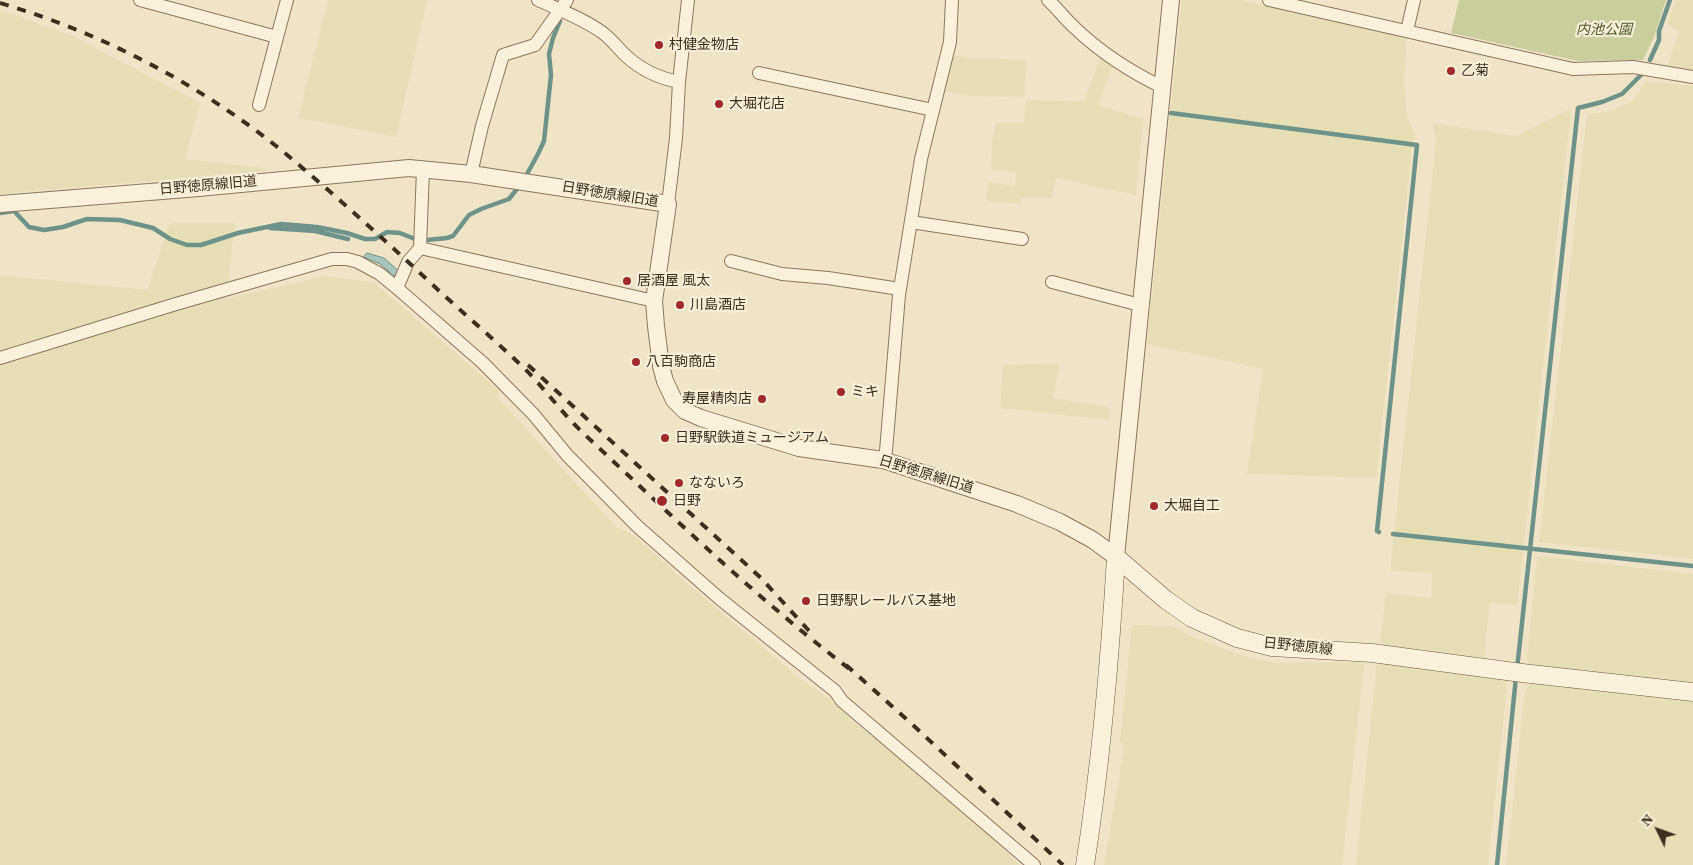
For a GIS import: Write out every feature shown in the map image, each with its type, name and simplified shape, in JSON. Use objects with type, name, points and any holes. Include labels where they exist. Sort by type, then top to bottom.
[{"type":"main road","name":"日野徳原線","points":[[1116,557],[1166,600],[1192,618],[1237,638],[1272,647],[1372,653],[1693,692]]},
{"type":"main road","points":[[1085,865],[1093,817],[1108,681],[1116,557]]},
{"type":"street","points":[[140,0],[277,37]]},
{"type":"street","points":[[259,105],[287,0]]},
{"type":"street","points":[[538,0],[564,5],[604,34],[649,73],[679,82]]},
{"type":"street","points":[[668,204],[676,138],[679,82],[688,0]]},
{"type":"street","points":[[883,460],[886,451],[900,289],[921,158],[950,42],[952,0]]},
{"type":"street","points":[[1048,0],[1075,28],[1102,50],[1142,78],[1162,87]]},
{"type":"street","points":[[1116,557],[1171,0]]},
{"type":"street","points":[[1269,0],[1316,5],[1407,31],[1573,69],[1633,67],[1693,77]]},
{"type":"street","points":[[1407,31],[1414,0]]},
{"type":"street","points":[[471,174],[482,126],[503,55],[535,45],[564,5]]},
{"type":"street","points":[[759,73],[933,110]]},
{"type":"street","name":"日野徳原線旧道","points":[[0,204],[410,168],[471,174],[668,204],[654,301],[661,366],[665,382],[674,400],[685,412],[799,448],[883,460],[1017,504],[1060,522],[1093,540],[1116,557]]},
{"type":"street","points":[[397,288],[408,262],[420,248],[423,169]]},
{"type":"street","points":[[911,222],[1022,239]]},
{"type":"street","points":[[420,248],[654,301]]},
{"type":"street","points":[[0,358],[332,259],[347,258],[358,262],[380,274],[482,362],[637,526],[720,599],[835,691],[842,701],[1034,865]]},
{"type":"street","points":[[731,261],[782,274],[828,278],[900,289]]},
{"type":"street","points":[[1052,282],[1140,305]]},
{"type":"shaded area","points":[[328,0],[427,0],[396,137],[298,118]]},
{"type":"shaded area","points":[[1182,0],[1239,0],[1407,36],[1404,80],[1407,118],[1415,133],[1376,478],[1247,474],[1263,369],[1147,344]]},
{"type":"shaded area","points":[[1676,0],[1693,0],[1693,70],[1667,66],[1680,31],[1667,25]]},
{"type":"shaded area","points":[[0,10],[73,36],[200,103],[185,159],[266,168],[267,171],[0,194]]},
{"type":"shaded area","points":[[950,55],[971,58],[1026,60],[1025,97],[971,96],[942,91]]},
{"type":"shaded area","points":[[1101,56],[1113,64],[1098,105],[1143,119],[1136,195],[1056,178],[1052,198],[1022,198],[1021,204],[986,201],[988,182],[1015,186],[1016,172],[991,169],[992,143],[996,123],[1024,123],[1026,100],[1084,101]]},
{"type":"shaded area","points":[[1646,81],[1693,86],[1693,559],[1539,542],[1587,114],[1611,111],[1633,101]]},
{"type":"shaded area","points":[[1571,109],[1517,606],[1490,602],[1484,659],[1386,647],[1380,641],[1386,593],[1431,598],[1432,573],[1390,571],[1436,141],[1433,123],[1517,136]]},
{"type":"shaded area","points":[[170,223],[235,223],[226,299],[325,276],[373,282],[500,391],[496,396],[617,528],[634,535],[688,584],[798,677],[830,699],[854,722],[905,759],[976,821],[1019,865],[0,865],[0,275],[147,290]]},
{"type":"shaded area","points":[[1060,363],[1053,398],[1109,407],[1110,420],[1000,408],[1003,365]]},
{"type":"shaded area","points":[[1537,556],[1693,574],[1693,686],[1528,666],[1527,659]]},
{"type":"shaded area","points":[[1132,625],[1173,626],[1195,638],[1224,649],[1251,658],[1278,663],[1360,662],[1364,666],[1342,865],[1104,865],[1124,749],[1120,740]]},
{"type":"shaded area","points":[[1377,660],[1508,677],[1488,865],[1356,865]]},
{"type":"shaded area","points":[[1532,682],[1693,701],[1693,865],[1506,865],[1525,691]]},
{"type":"green space","name":"内池公園","points":[[1459,0],[1666,0],[1654,37],[1643,60],[1578,61],[1451,33]]},
{"type":"water","points":[[367,253],[384,258],[401,273],[396,278],[380,264],[364,257]]},
{"type":"waterway","points":[[1650,60],[1659,40],[1659,31],[1670,0]]},
{"type":"waterway","points":[[527,174],[544,141],[551,75],[549,54],[560,21]]},
{"type":"waterway","points":[[1517,669],[1578,108],[1602,102],[1622,94],[1642,74]]},
{"type":"waterway","points":[[1171,113],[1417,145],[1377,531],[1379,532]]},
{"type":"waterway","points":[[427,240],[453,236],[469,215],[509,199],[517,189]]},
{"type":"waterway","points":[[0,213],[14,211],[29,227],[44,230],[63,227],[87,219],[120,220],[153,228],[170,239],[187,245],[201,245],[238,233],[281,224],[317,227],[365,239],[375,239],[387,232],[400,233],[415,239]]},
{"type":"waterway","points":[[270,228],[315,231],[348,239]]},
{"type":"waterway","points":[[1393,534],[1693,566]]},
{"type":"waterway","points":[[1497,865],[1516,677]]},
{"type":"railway","points":[[0,3],[65,25],[128,53],[189,86],[270,141],[348,207],[514,359],[583,433],[714,555],[781,614],[851,670]]},
{"type":"railway","points":[[528,365],[761,578],[811,633]]},
{"type":"railway","points":[[846,665],[1063,865]]},
{"type":"place","name":"村健金物店","points":[[659,45]]},
{"type":"place","name":"乙菊","points":[[1451,71]]},
{"type":"place","name":"大堀花店","points":[[719,104]]},
{"type":"place","name":"居酒屋 風太","points":[[627,281]]},
{"type":"place","name":"川島酒店","points":[[680,305]]},
{"type":"place","name":"八百駒商店","points":[[636,362]]},
{"type":"place","name":"ミキ","points":[[841,392]]},
{"type":"place","name":"寿屋精肉店","points":[[762,399]]},
{"type":"place","name":"日野駅鉄道ミュージアム","points":[[665,438]]},
{"type":"place","name":"なないろ","points":[[679,483]]},
{"type":"place","name":"日野","points":[[662,501]]},
{"type":"place","name":"大堀自工","points":[[1154,506]]},
{"type":"place","name":"日野駅レールバス基地","points":[[806,601]]}]
